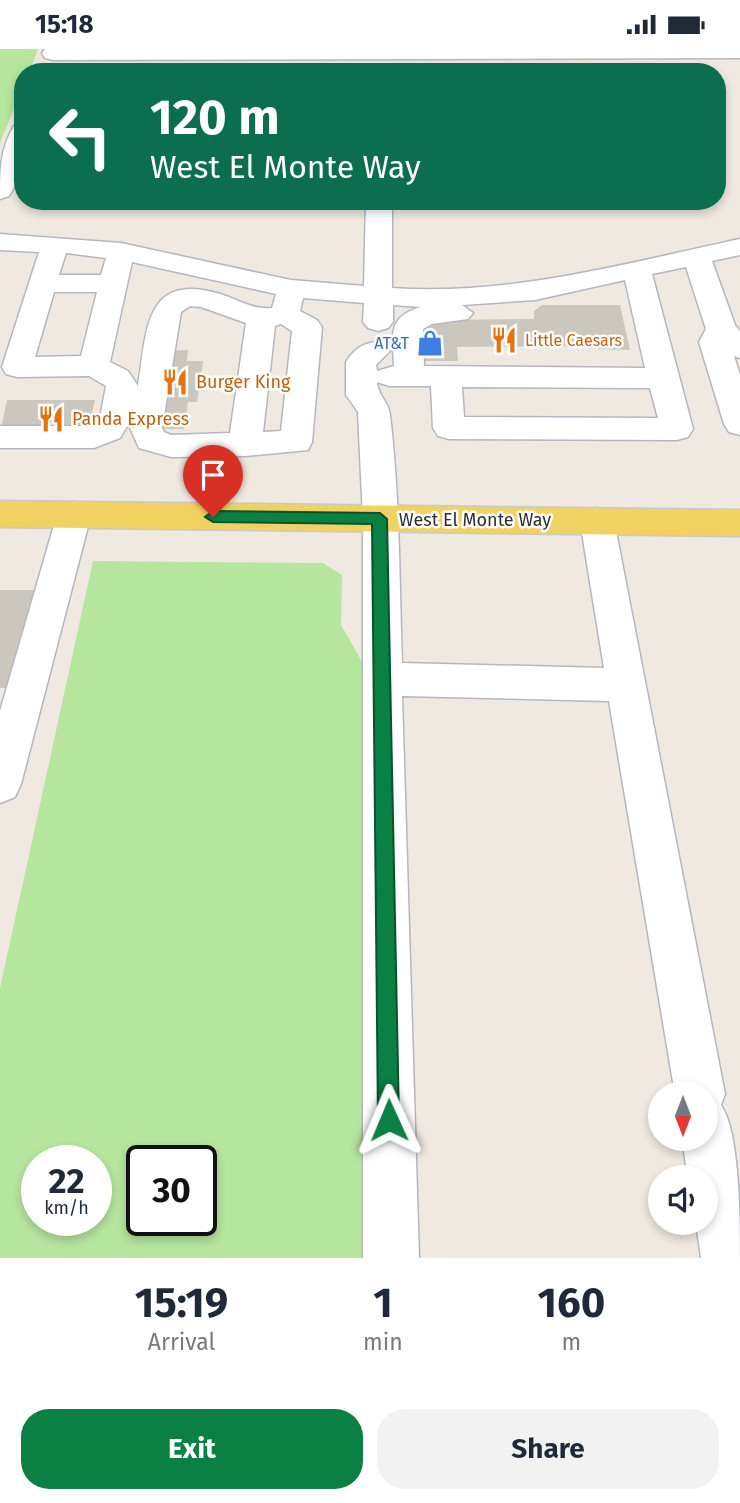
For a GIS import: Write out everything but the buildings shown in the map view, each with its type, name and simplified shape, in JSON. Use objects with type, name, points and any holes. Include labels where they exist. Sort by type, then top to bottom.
[{"type":"main road","name":"West El Monte Way","points":[[0,514],[740,523]]},
{"type":"street","points":[[51,58],[99,51],[210,51],[376,62],[740,51]]},
{"type":"street","points":[[0,191],[14,154]]},
{"type":"street","points":[[379,210],[380,298],[391,368],[390,397],[374,411],[380,519],[391,1258]]},
{"type":"street","points":[[0,242],[55,243],[121,251],[279,307],[307,327],[298,438],[290,444],[245,445],[159,444],[151,440],[146,429],[167,309],[171,304],[187,298],[207,298],[279,307],[380,298],[463,298],[535,291],[740,247]]},
{"type":"street","points":[[0,437],[94,437],[108,433],[115,425],[122,386],[117,378],[94,366],[8,373],[55,243]]},
{"type":"street","points":[[94,366],[121,251]]},
{"type":"street","points":[[696,255],[730,338],[714,342],[740,424]]},
{"type":"street","points":[[446,375],[449,428],[677,429],[636,268]]},
{"type":"street","points":[[42,284],[113,283]]},
{"type":"street","points":[[391,368],[412,320],[435,314],[498,311],[535,291]]},
{"type":"street","points":[[245,445],[279,307]]},
{"type":"street","points":[[391,368],[446,375],[663,378]]},
{"type":"street","points":[[1,779],[74,515]]},
{"type":"street","points":[[597,521],[698,1081]]},
{"type":"street","points":[[382,679],[627,685]]},
{"type":"street","points":[[710,1151],[729,1258]]},
{"type":"green space","points":[[0,49],[38,49],[33,63],[14,63],[14,109],[0,143]]},
{"type":"green space","points":[[93,561],[323,563],[342,575],[341,625],[368,672],[366,1258],[0,1258],[0,988]]},
{"type":"place","name":"Little Caesars","points":[[504,340]]},
{"type":"place","name":"AT&T","points":[[430,343]]},
{"type":"place","name":"Burger King","points":[[175,382]]},
{"type":"place","name":"Panda Express","points":[[51,419]]},
{"type":"route","points":[[213,517],[380,519],[389,1120]]}]
